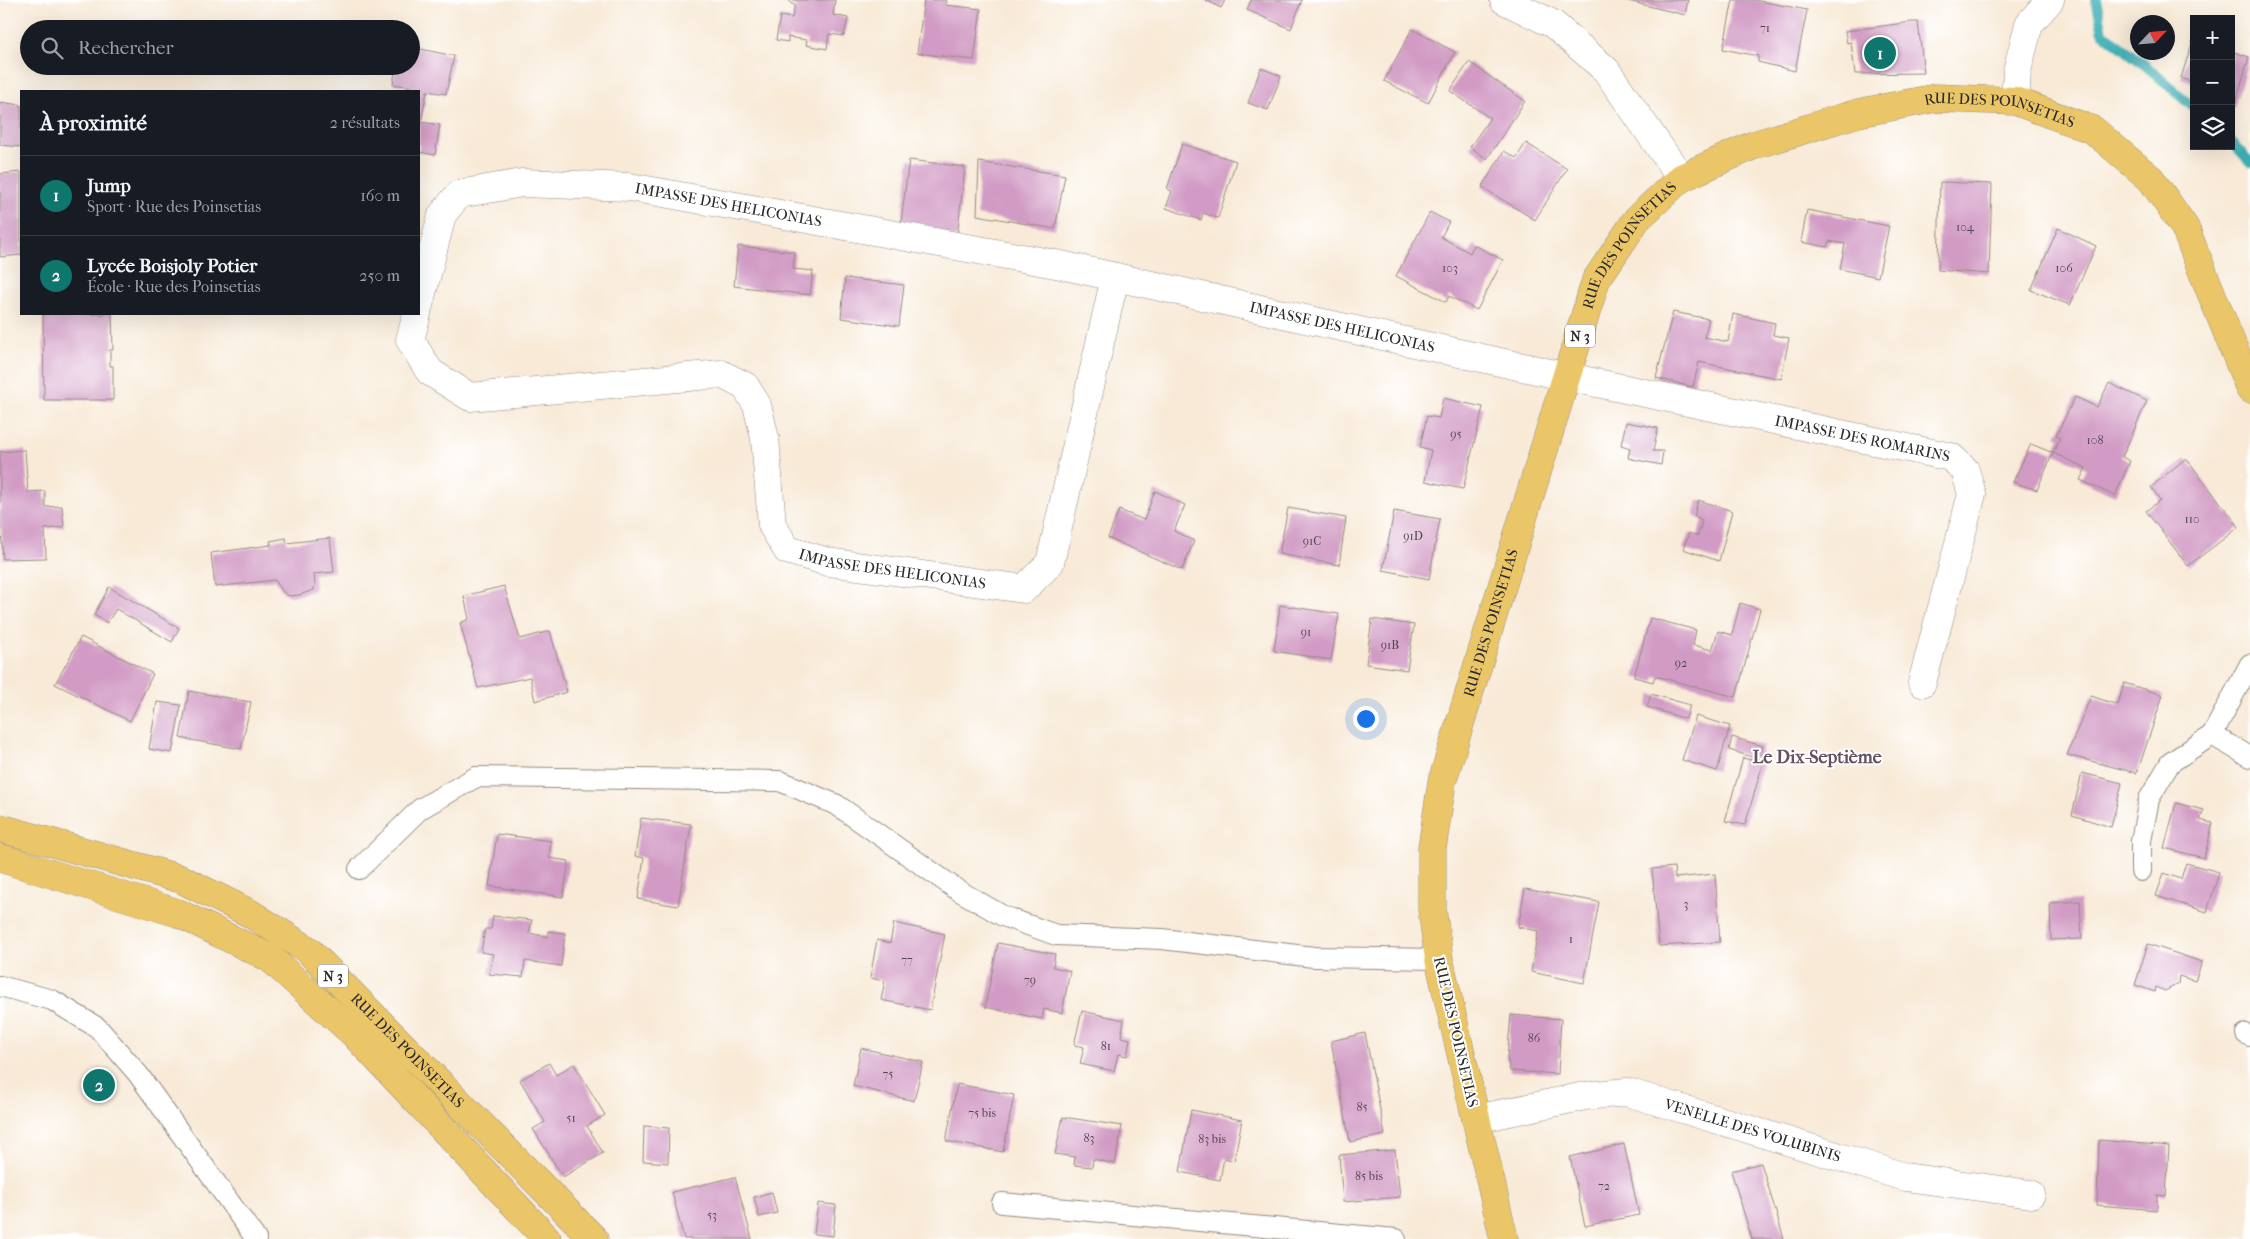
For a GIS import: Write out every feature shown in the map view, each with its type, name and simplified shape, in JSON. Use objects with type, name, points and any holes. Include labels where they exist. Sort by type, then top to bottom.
[{"type":"main road","name":"RUE DES POINSETIAS","points":[[1504,1239],[1439,959],[1432,908],[1432,848],[1442,782],[1568,377],[1596,280],[1637,219],[1681,178],[1754,145],[1858,113],[1936,98],[2015,101],[2093,130],[2151,179],[2185,228],[2250,389]]},
{"type":"main road","name":"RUE DES POINSETIAS","points":[[0,828],[181,879],[251,914],[308,950],[594,1239]]},
{"type":"main road","name":"RUE DES POINSETIAS","points":[[0,858],[178,913],[270,958],[354,1034],[547,1239]]},
{"type":"street","points":[[1504,0],[1553,24],[1606,70],[1681,178]]},
{"type":"street","points":[[2015,101],[2017,71],[2029,24],[2050,0]]},
{"type":"street","name":"IMPASSE DES HELICONIAS","points":[[420,301],[442,215],[458,194],[522,183],[630,187],[1061,266],[1568,377]]},
{"type":"street","name":"IMPASSE DES HELICONIAS","points":[[416,315],[410,340],[430,372],[470,397],[721,374],[745,386],[757,405],[765,438],[772,525],[787,550],[828,562],[1024,589],[1050,563],[1115,278]]},
{"type":"street","name":"IMPASSE DES ROMARINS","points":[[1568,377],[1950,457],[1966,470],[1972,494],[1922,683]]},
{"type":"street","name":"VENELLE DES VOLUBINIS","points":[[1476,1119],[1585,1096],[1627,1092],[1905,1177],[2031,1194]]},
{"type":"lane","points":[[2141,871],[2141,841],[2149,799],[2170,762],[2212,735],[2250,664]]},
{"type":"lane","points":[[2212,735],[2250,757]]},
{"type":"lane","points":[[359,869],[420,809],[476,777],[780,780],[837,805],[956,890],[1003,916],[1056,935],[1162,939],[1314,956],[1439,959]]},
{"type":"lane","points":[[0,986],[52,1000],[98,1028],[138,1074],[256,1239]]},
{"type":"lane","points":[[1002,1203],[1396,1239]]},
{"type":"building","points":[[790,0],[835,0],[833,15],[848,18],[844,36],[829,34],[827,49],[806,45],[807,40],[788,37],[788,42],[776,40],[780,16],[792,18],[795,5],[790,3]]},
{"type":"building","points":[[924,0],[946,0],[945,5],[981,9],[974,60],[917,53]]},
{"type":"building","points":[[1206,0],[1225,0],[1221,8]]},
{"type":"building","points":[[1251,0],[1302,0],[1291,29],[1247,10]]},
{"type":"building","points":[[1624,0],[1688,0],[1685,15]]},
{"type":"building","points":[[1733,0],[1754,0],[1807,10],[1795,71],[1758,62],[1758,56],[1723,49]]},
{"type":"building","points":[[1918,22],[1924,73],[1855,74],[1851,42],[1847,43],[1845,31]]},
{"type":"building","points":[[1412,29],[1455,52],[1428,103],[1384,81]]},
{"type":"building","points":[[420,49],[454,56],[446,94],[427,91],[421,122],[440,125],[435,155],[420,152],[420,90],[410,90],[411,87],[393,84],[394,75],[420,75]]},
{"type":"building","points":[[2190,50],[2190,81],[2181,78]]},
{"type":"building","points":[[2235,52],[2249,57],[2235,105]]},
{"type":"building","points":[[1469,62],[1525,101],[1487,159],[1470,147],[1490,118],[1450,91]]},
{"type":"building","points":[[1261,68],[1281,76],[1268,110],[1248,103]]},
{"type":"building","points":[[0,102],[20,105],[20,147],[0,145]]},
{"type":"building","points":[[1526,143],[1567,169],[1535,220],[1482,187],[1504,151],[1516,158]]},
{"type":"building","points":[[1182,144],[1236,161],[1218,218],[1203,213],[1201,220],[1166,208],[1172,191],[1167,189]]},
{"type":"building","points":[[909,160],[965,167],[957,237],[900,230]]},
{"type":"building","points":[[979,162],[1065,175],[1055,229],[977,215]]},
{"type":"building","points":[[20,172],[20,255],[0,257],[0,174]]},
{"type":"building","points":[[1940,182],[1992,184],[1989,274],[1938,270]]},
{"type":"building","points":[[1807,210],[1889,226],[1878,277],[1840,269],[1845,244],[1829,241],[1827,247],[1801,242]]},
{"type":"building","points":[[1430,212],[1449,222],[1441,237],[1470,253],[1474,245],[1503,260],[1477,310],[1449,296],[1446,302],[1396,276]]},
{"type":"building","points":[[2058,228],[2096,246],[2070,305],[2031,290]]},
{"type":"building","points":[[738,246],[795,252],[793,269],[813,271],[810,295],[734,286]]},
{"type":"building","points":[[845,278],[904,285],[899,326],[841,318]]},
{"type":"building","points":[[1673,312],[1709,319],[1704,337],[1728,342],[1733,314],[1775,323],[1773,335],[1789,338],[1781,379],[1699,362],[1693,387],[1656,378]]},
{"type":"building","points":[[43,315],[112,315],[113,350],[110,350],[110,366],[113,366],[113,400],[44,400]]},
{"type":"building","points":[[2109,383],[2147,401],[2122,457],[2130,461],[2115,496],[2080,480],[2086,468],[2053,453],[2060,438],[2056,436],[2075,397],[2097,407]]},
{"type":"building","points":[[1443,398],[1483,407],[1463,489],[1425,481],[1431,450],[1420,447],[1427,416],[1439,418]]},
{"type":"building","points":[[1626,422],[1658,428],[1653,451],[1663,451],[1661,465],[1628,458],[1630,448],[1621,445]]},
{"type":"building","points":[[2031,444],[2053,453],[2037,490],[2013,482]]},
{"type":"building","points":[[25,450],[28,492],[45,491],[45,507],[62,506],[64,527],[45,529],[46,558],[3,559],[0,515],[0,452]]},
{"type":"building","points":[[2186,458],[2239,527],[2188,566],[2146,511],[2160,500],[2151,487]]},
{"type":"building","points":[[1155,491],[1185,505],[1174,531],[1194,541],[1182,570],[1108,538],[1119,510],[1144,520]]},
{"type":"building","points":[[1698,500],[1732,511],[1719,561],[1683,549],[1689,533],[1698,536],[1702,520],[1694,516]]},
{"type":"building","points":[[1288,508],[1346,518],[1339,565],[1279,554]]},
{"type":"building","points":[[1394,511],[1440,519],[1429,579],[1383,570]]},
{"type":"building","points":[[286,538],[287,543],[330,538],[334,572],[314,574],[314,590],[299,595],[289,596],[283,592],[275,580],[215,587],[211,553],[271,545],[270,541]]},
{"type":"building","points":[[504,586],[520,639],[550,631],[567,692],[535,701],[530,677],[478,688],[460,623],[469,619],[464,596]]},
{"type":"building","points":[[109,587],[179,628],[172,642],[116,609],[107,623],[94,615]]},
{"type":"building","points":[[1740,603],[1760,609],[1736,697],[1655,676],[1653,682],[1634,677],[1650,618],[1696,630],[1693,645],[1712,650],[1718,631],[1732,635]]},
{"type":"building","points":[[1280,605],[1339,614],[1331,660],[1274,651]]},
{"type":"building","points":[[1372,619],[1414,625],[1407,670],[1366,664]]},
{"type":"building","points":[[81,637],[153,674],[130,721],[55,684]]},
{"type":"building","points":[[2124,683],[2163,695],[2137,773],[2067,755],[2091,696],[2118,705]]},
{"type":"building","points":[[189,691],[251,702],[241,749],[180,738]]},
{"type":"building","points":[[1651,694],[1690,705],[1686,719],[1647,707]]},
{"type":"building","points":[[157,702],[181,705],[172,753],[149,749]]},
{"type":"building","points":[[1696,716],[1730,726],[1717,771],[1682,760]]},
{"type":"building","points":[[1732,737],[1763,746],[1759,759],[1729,750]]},
{"type":"building","points":[[1743,758],[1763,763],[1745,825],[1725,821]]},
{"type":"building","points":[[2082,773],[2122,783],[2111,827],[2072,815]]},
{"type":"building","points":[[2176,803],[2204,810],[2200,820],[2213,823],[2204,858],[2164,848]]},
{"type":"building","points":[[641,818],[691,824],[678,906],[638,899],[644,858],[635,856]]},
{"type":"building","points":[[497,834],[551,841],[549,858],[569,861],[563,897],[489,886]]},
{"type":"building","points":[[2186,863],[2219,872],[2207,912],[2156,896],[2164,873],[2181,879]]},
{"type":"building","points":[[1674,867],[1675,878],[1715,874],[1720,942],[1659,946],[1652,869]]},
{"type":"building","points":[[1525,889],[1599,902],[1584,983],[1531,972],[1538,931],[1518,927]]},
{"type":"building","points":[[2080,901],[2082,939],[2051,940],[2050,903]]},
{"type":"building","points":[[493,916],[532,920],[529,933],[548,937],[548,931],[565,933],[561,966],[525,961],[523,977],[489,974],[493,954],[481,952],[485,929],[491,929]]},
{"type":"building","points":[[894,923],[945,934],[930,1010],[881,1000],[885,981],[870,978],[877,940],[890,943]]},
{"type":"building","points":[[998,943],[1055,954],[1053,967],[1070,971],[1062,1013],[1044,1009],[1042,1019],[985,1007]]},
{"type":"building","points":[[2148,944],[2202,962],[2195,981],[2179,976],[2178,984],[2165,991],[2156,987],[2155,992],[2135,985]]},
{"type":"building","points":[[1082,1011],[1124,1020],[1121,1037],[1130,1039],[1127,1056],[1118,1054],[1114,1071],[1080,1064],[1084,1047],[1074,1045]]},
{"type":"building","points":[[1511,1015],[1561,1019],[1558,1074],[1510,1071],[1507,1058]]},
{"type":"building","points":[[1365,1033],[1385,1135],[1350,1142],[1331,1041]]},
{"type":"building","points":[[861,1048],[923,1062],[914,1101],[853,1086]]},
{"type":"building","points":[[549,1063],[556,1075],[574,1064],[605,1115],[587,1126],[603,1153],[563,1177],[533,1129],[545,1122],[520,1080]]},
{"type":"building","points":[[957,1084],[1014,1095],[1003,1152],[946,1141]]},
{"type":"building","points":[[1191,1110],[1242,1120],[1234,1161],[1224,1158],[1220,1180],[1180,1172]]},
{"type":"building","points":[[1063,1117],[1122,1126],[1115,1164],[1093,1159],[1092,1167],[1074,1165],[1075,1157],[1055,1154]]},
{"type":"building","points":[[644,1126],[669,1128],[668,1163],[643,1161]]},
{"type":"building","points":[[2099,1140],[2169,1146],[2166,1196],[2157,1195],[2157,1210],[2097,1205]]},
{"type":"building","points":[[1624,1144],[1639,1215],[1585,1226],[1570,1157]]},
{"type":"building","points":[[1395,1150],[1400,1197],[1343,1202],[1339,1155]]},
{"type":"building","points":[[1761,1163],[1784,1239],[1752,1239],[1731,1171]]},
{"type":"building","points":[[735,1177],[752,1239],[684,1239],[672,1192]]},
{"type":"building","points":[[772,1192],[777,1213],[759,1217],[754,1197]]},
{"type":"building","points":[[818,1203],[836,1205],[833,1236],[814,1234]]},
{"type":"waterway","points":[[2096,0],[2103,33],[2145,65],[2191,105]]},
{"type":"waterway","points":[[2235,145],[2250,162]]},
{"type":"place","name":"Jump","points":[[1880,53]]},
{"type":"place","name":"Lycée Boisjoly Potier","points":[[99,1085]]},
{"type":"district","name":"Le Dix-Septième","points":[[1817,757]]}]
